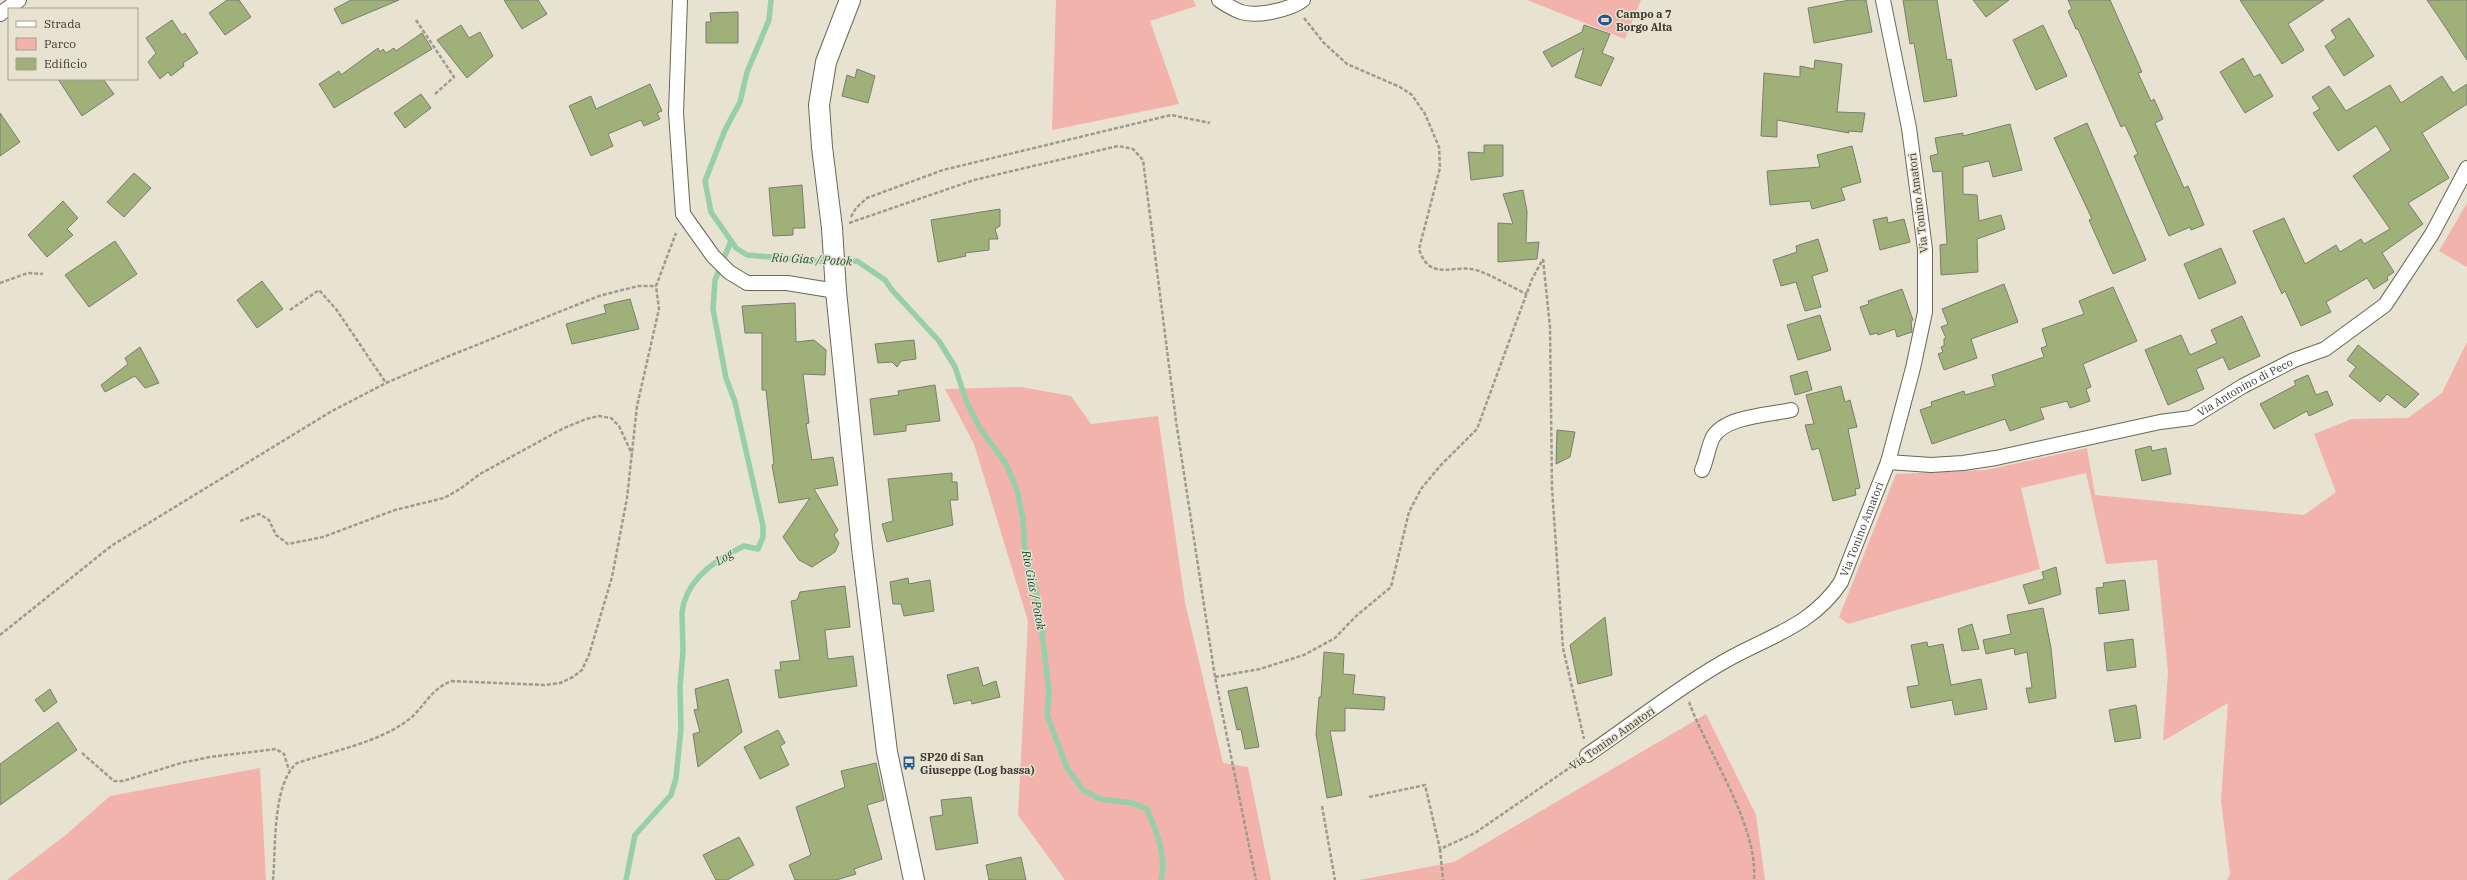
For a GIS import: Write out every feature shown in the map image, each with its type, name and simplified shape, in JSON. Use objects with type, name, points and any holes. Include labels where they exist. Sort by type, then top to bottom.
[{"type":"street","points":[[8,8],[19,0]]},
{"type":"street","points":[[680,0],[676,114],[684,214],[713,256],[729,272],[747,283],[786,283],[836,291]]},
{"type":"street","points":[[850,0],[826,62],[819,105],[840,226],[836,291],[862,548],[887,752],[914,880]]},
{"type":"street","points":[[1219,0],[1241,12],[1270,13],[1300,3]]},
{"type":"street","name":"Via Tonino Amatori","points":[[1587,755],[1683,688],[1725,661],[1813,614],[1831,596],[1841,582],[1888,462],[1913,368],[1925,312],[1925,249],[1909,128],[1883,0]]},
{"type":"street","name":"Via Antonino di Peco","points":[[1888,462],[1931,465],[1963,463],[1996,458],[2160,422],[2191,418],[2243,386],[2294,360],[2325,349],[2385,305],[2432,234],[2467,168]]},
{"type":"street","points":[[1702,470],[1710,444],[1721,427],[1765,413],[1791,410]]},
{"type":"path","points":[[1300,3],[1306,23],[1347,64],[1400,87],[1412,95],[1425,114],[1439,147],[1440,168],[1419,249],[1421,258],[1428,265],[1440,271],[1464,268],[1478,270],[1527,294]]},
{"type":"path","points":[[416,20],[454,77],[434,95]]},
{"type":"path","points":[[840,226],[867,198],[943,170],[1172,116],[1210,123]]},
{"type":"path","points":[[840,226],[974,180],[1118,146],[1133,149],[1142,160],[1176,421],[1215,676],[1256,880]]},
{"type":"path","points":[[273,880],[280,800],[289,770],[297,763],[387,733],[405,723],[440,685],[452,681],[544,685],[560,683],[573,678],[582,670],[589,655],[612,577],[627,498],[633,454],[637,406],[659,309],[656,286],[684,214]]},
{"type":"path","points":[[1215,676],[1260,669],[1304,655],[1335,638],[1355,617],[1391,587],[1409,512],[1421,489],[1440,466],[1477,429],[1527,294],[1543,259],[1550,327],[1552,488],[1563,648],[1587,755]]},
{"type":"path","points":[[0,283],[28,273],[43,274]]},
{"type":"path","points":[[0,634],[111,546],[313,422],[386,383],[444,358],[599,296],[638,286],[656,286]]},
{"type":"path","points":[[290,310],[319,290],[336,309],[386,383]]},
{"type":"path","points":[[240,521],[259,514],[269,520],[276,536],[288,544],[323,537],[395,510],[444,498],[460,489],[480,474],[562,429],[599,416],[611,418],[619,426],[633,454]]},
{"type":"path","points":[[1683,688],[1699,730],[1722,772],[1751,844],[1754,880]]},
{"type":"path","points":[[82,753],[114,781],[123,782],[181,763],[261,750],[276,749],[284,754],[289,770]]},
{"type":"path","name":"Via Tonino Amatori","points":[[1440,849],[1474,833],[1587,755]]},
{"type":"path","points":[[1369,797],[1425,785],[1440,849],[1444,880]]},
{"type":"path","points":[[1322,806],[1335,880]]},
{"type":"green space","points":[[1056,0],[1193,0],[1196,6],[1150,21],[1179,104],[1052,130]]},
{"type":"green space","name":"Campo a 7 Borgo Alta","points":[[1527,0],[1641,0],[1625,39]]},
{"type":"green space","points":[[2467,203],[2467,267],[2439,251]]},
{"type":"green space","points":[[2467,342],[2467,880],[2227,880],[2230,874],[2221,800],[2228,703],[2163,741],[2168,673],[2157,560],[2106,564],[2086,473],[2021,488],[2040,569],[1848,624],[1839,617],[1896,474],[1986,470],[2087,448],[2095,495],[2304,515],[2336,492],[2314,434],[2352,419],[2408,418],[2442,393]]},
{"type":"green space","points":[[1021,387],[1071,396],[1091,424],[1158,416],[1185,602],[1223,763],[1248,767],[1271,880],[1065,880],[1018,815],[1028,621],[974,444],[945,389]]},
{"type":"green space","points":[[1706,714],[1756,815],[1765,880],[1359,880],[1454,862]]},
{"type":"green space","points":[[260,768],[266,880],[7,880],[67,834],[110,796]]},
{"type":"building","points":[[227,0],[239,0],[251,17],[225,35],[209,13]]},
{"type":"building","points":[[351,0],[399,0],[342,24],[334,9]]},
{"type":"building","points":[[504,0],[538,0],[547,14],[522,29]]},
{"type":"building","points":[[1850,0],[1866,0],[1872,32],[1814,43],[1808,8]]},
{"type":"building","points":[[1903,0],[1937,0],[1947,60],[1951,59],[1957,96],[1924,102],[1914,43],[1910,44]]},
{"type":"building","points":[[1973,0],[2009,0],[1986,17]]},
{"type":"building","points":[[2068,0],[2110,0],[2142,72],[2138,73],[2151,101],[2154,99],[2163,119],[2155,123],[2184,188],[2188,186],[2204,225],[2191,230],[2190,227],[2169,236],[2134,156],[2138,154],[2125,125],[2121,127],[2078,29],[2076,29],[2068,11],[2072,9]]},
{"type":"building","points":[[2240,0],[2324,0],[2288,24],[2304,50],[2282,64]]},
{"type":"building","points":[[2427,0],[2467,0],[2467,60],[2440,19]]},
{"type":"building","points":[[738,12],[738,43],[706,43],[706,22],[711,22],[710,13]]},
{"type":"building","points":[[2349,18],[2374,56],[2344,76],[2325,46],[2336,38],[2331,30]]},
{"type":"building","points":[[172,20],[182,35],[185,33],[198,53],[183,63],[184,66],[171,76],[168,72],[160,79],[148,62],[156,53],[146,38]]},
{"type":"building","points":[[461,25],[469,38],[480,32],[493,56],[467,78],[437,40]]},
{"type":"building","points":[[1584,25],[1610,34],[1602,53],[1614,58],[1601,86],[1575,77],[1584,48],[1552,67],[1543,52],[1582,32]]},
{"type":"building","points":[[2043,25],[2067,76],[2036,90],[2013,40]]},
{"type":"building","points":[[422,33],[432,49],[334,108],[319,84],[339,71],[341,75],[378,48],[380,52],[383,49],[386,53],[394,48],[396,51]]},
{"type":"building","points":[[2243,58],[2254,77],[2260,74],[2273,96],[2245,113],[2220,72]]},
{"type":"building","points":[[1815,60],[1842,64],[1837,112],[1865,113],[1862,132],[1848,131],[1849,133],[1777,120],[1777,137],[1761,136],[1764,73],[1800,77],[1800,66],[1814,69]]},
{"type":"building","points":[[857,69],[875,76],[868,103],[842,96],[847,75],[855,78]]},
{"type":"building","points":[[2442,76],[2453,93],[2467,84],[2467,104],[2422,133],[2449,178],[2408,203],[2423,224],[2382,253],[2394,272],[2387,277],[2388,280],[2374,289],[2367,278],[2326,302],[2331,312],[2301,326],[2285,291],[2282,294],[2253,231],[2284,218],[2305,264],[2336,245],[2340,252],[2361,239],[2364,244],[2390,229],[2353,176],[2391,150],[2376,126],[2338,151],[2313,113],[2320,109],[2312,97],[2329,86],[2346,111],[2390,85],[2401,103]]},
{"type":"building","points":[[59,80],[104,80],[114,94],[82,116]]},
{"type":"building","points":[[650,84],[662,111],[657,113],[660,119],[644,126],[641,120],[608,134],[613,146],[591,156],[569,106],[591,96],[596,109]]},
{"type":"building","points":[[421,94],[431,108],[405,128],[394,113]]},
{"type":"building","points":[[0,113],[20,142],[0,156]]},
{"type":"building","points":[[2087,123],[2146,260],[2113,274],[2089,220],[2092,219],[2054,138]]},
{"type":"building","points":[[2010,124],[2022,170],[1993,177],[1989,161],[1963,167],[1963,194],[1977,195],[1979,221],[2001,215],[2005,229],[1977,239],[1978,272],[1941,275],[1940,245],[1947,244],[1942,171],[1933,172],[1930,156],[1938,154],[1935,138],[1963,133],[1963,136]]},
{"type":"building","points":[[1484,145],[1503,145],[1503,176],[1471,180],[1468,152],[1484,153]]},
{"type":"building","points":[[1852,146],[1861,182],[1841,188],[1845,200],[1812,209],[1810,201],[1770,205],[1767,171],[1820,167],[1817,155]]},
{"type":"building","points":[[134,173],[151,188],[124,217],[107,202]]},
{"type":"building","points":[[802,185],[805,228],[793,228],[793,235],[773,236],[769,188]]},
{"type":"building","points":[[1523,190],[1527,211],[1526,243],[1539,242],[1537,259],[1498,262],[1498,223],[1513,224],[1503,194]]},
{"type":"building","points":[[63,201],[78,218],[67,229],[73,235],[47,257],[28,235]]},
{"type":"building","points":[[1000,209],[1000,226],[995,229],[998,239],[989,239],[989,250],[965,253],[966,256],[938,262],[931,220]]},
{"type":"building","points":[[1887,217],[1888,223],[1904,219],[1910,242],[1880,250],[1873,220]]},
{"type":"building","points":[[1818,239],[1828,271],[1812,276],[1821,307],[1805,311],[1796,282],[1781,286],[1773,260],[1797,252],[1796,246]]},
{"type":"building","points":[[115,241],[137,274],[89,307],[65,275]]},
{"type":"building","points":[[2221,248],[2236,283],[2199,299],[2184,264]]},
{"type":"building","points":[[262,281],[283,309],[257,328],[237,300]]},
{"type":"building","points":[[2004,284],[2018,322],[1971,339],[1977,358],[1944,370],[1938,354],[1943,352],[1941,347],[1944,346],[1944,339],[1946,338],[1941,327],[1948,324],[1942,309]]},
{"type":"building","points":[[2113,287],[2137,341],[2083,364],[2091,387],[2086,389],[2090,401],[2070,408],[2067,401],[2040,408],[2044,419],[2010,431],[2005,419],[1932,444],[1920,410],[1932,406],[1931,402],[1964,391],[1965,395],[1995,386],[1992,375],[2044,357],[2041,348],[2047,346],[2042,329],[2084,314],[2079,301]]},
{"type":"building","points":[[1902,289],[1913,320],[1911,321],[1912,332],[1897,337],[1895,329],[1878,335],[1877,333],[1870,335],[1860,307],[1869,304],[1868,301]]},
{"type":"building","points":[[630,299],[639,329],[572,344],[566,324],[606,313],[604,305]]},
{"type":"building","points":[[795,303],[796,342],[814,340],[826,350],[825,375],[803,374],[809,423],[806,424],[812,460],[833,457],[838,485],[814,489],[838,530],[834,535],[839,543],[835,552],[812,567],[799,560],[783,537],[810,498],[779,503],[772,465],[774,464],[766,390],[762,390],[762,333],[745,333],[742,306]]},
{"type":"building","points":[[1820,315],[1831,350],[1798,360],[1787,325]]},
{"type":"building","points":[[2242,316],[2260,356],[2229,370],[2223,357],[2196,369],[2204,389],[2168,405],[2145,350],[2181,335],[2190,355],[2217,343],[2211,330]]},
{"type":"building","points":[[914,340],[916,359],[901,361],[897,367],[892,362],[878,363],[875,344]]},
{"type":"building","points":[[2358,345],[2419,394],[2405,408],[2387,394],[2380,402],[2349,376],[2356,367],[2347,360]]},
{"type":"building","points":[[140,347],[159,383],[145,388],[135,376],[105,392],[101,385],[128,364],[125,358]]},
{"type":"building","points":[[1807,371],[1812,390],[1795,395],[1790,376]]},
{"type":"building","points":[[2308,375],[2316,395],[2327,391],[2333,405],[2309,416],[2307,411],[2274,429],[2260,404],[2296,385],[2294,381]]},
{"type":"building","points":[[935,385],[940,421],[906,425],[906,431],[874,435],[870,399],[899,395],[898,391]]},
{"type":"building","points":[[1841,386],[1845,402],[1850,400],[1857,427],[1848,429],[1860,488],[1855,489],[1856,495],[1833,501],[1819,448],[1812,450],[1805,425],[1814,424],[1806,395]]},
{"type":"building","points":[[1557,430],[1575,432],[1570,457],[1556,464]]},
{"type":"building","points":[[2151,446],[2152,451],[2166,448],[2171,474],[2142,481],[2135,450]]},
{"type":"building","points":[[952,473],[952,482],[957,482],[958,500],[950,500],[953,525],[887,542],[882,524],[893,521],[888,479]]},
{"type":"building","points":[[2056,567],[2061,594],[2029,604],[2023,585],[2044,579],[2042,572]]},
{"type":"building","points":[[908,578],[909,584],[930,580],[934,611],[904,616],[901,604],[893,604],[890,582]]},
{"type":"building","points":[[2125,580],[2129,610],[2099,614],[2096,588],[2104,587],[2103,583]]},
{"type":"building","points":[[845,586],[850,627],[825,630],[828,659],[853,656],[857,686],[779,698],[775,670],[781,670],[780,662],[800,660],[791,601],[797,600],[800,592]]},
{"type":"building","points":[[2043,608],[2051,648],[2056,698],[2029,703],[2026,688],[2032,688],[2027,652],[2015,655],[2014,648],[1986,654],[1983,640],[2011,634],[2007,615]]},
{"type":"building","points":[[1605,617],[1612,675],[1578,684],[1570,645]]},
{"type":"building","points":[[1972,624],[1979,649],[1962,651],[1958,629]]},
{"type":"building","points":[[2133,639],[2136,667],[2107,671],[2104,643]]},
{"type":"building","points":[[1927,642],[1928,647],[1943,644],[1951,685],[1981,679],[1987,709],[1955,715],[1952,700],[1911,708],[1907,687],[1919,685],[1911,645]]},
{"type":"building","points":[[1324,652],[1344,654],[1343,674],[1355,675],[1353,694],[1385,697],[1384,710],[1345,708],[1345,731],[1330,731],[1342,795],[1327,798],[1316,734],[1319,697],[1321,697]]},
{"type":"building","points":[[978,667],[983,686],[996,681],[1000,697],[972,704],[971,700],[954,704],[947,675]]},
{"type":"building","points":[[728,679],[742,732],[698,767],[693,734],[700,732],[694,710],[698,709],[695,689]]},
{"type":"building","points":[[1247,687],[1259,747],[1245,749],[1241,729],[1237,730],[1228,691]]},
{"type":"building","points":[[50,689],[57,702],[44,712],[35,700]]},
{"type":"building","points":[[2136,705],[2141,738],[2115,742],[2109,710]]},
{"type":"building","points":[[58,722],[77,750],[0,805],[0,764]]},
{"type":"building","points":[[778,730],[785,743],[780,746],[789,765],[760,779],[744,747]]},
{"type":"building","points":[[876,763],[884,800],[867,805],[882,859],[854,869],[856,874],[836,880],[795,880],[789,865],[811,855],[796,807],[845,787],[841,771]]},
{"type":"building","points":[[971,797],[978,843],[936,850],[930,817],[943,815],[941,800]]},
{"type":"building","points":[[739,837],[754,865],[727,880],[716,880],[703,855]]},
{"type":"building","points":[[1021,857],[1026,880],[989,880],[986,865]]},
{"type":"waterway","name":"Rio Gias / Potok","points":[[771,0],[769,20],[747,72],[740,102],[725,130],[705,181],[711,212],[736,248],[747,255],[839,263],[857,261],[885,280],[892,290],[939,341],[955,367],[967,403],[981,430],[1006,464],[1017,490],[1023,519],[1025,556],[1035,585],[1042,632],[1049,693],[1047,715],[1067,768],[1083,790],[1100,799],[1132,803],[1147,809],[1162,853],[1163,862],[1161,880]]},
{"type":"waterway","name":"Log","points":[[626,880],[635,835],[671,795],[676,778],[681,729],[680,687],[683,651],[682,612],[685,600],[689,590],[696,580],[713,564],[744,546],[758,549],[763,537],[763,526],[735,402],[726,378],[713,309],[715,280],[731,241]]},
{"type":"place","name":"Campo a 7 Borgo Alta","points":[[1605,20]]},
{"type":"place","name":"SP20 di San Giuseppe (Log bassa)","points":[[909,763]]}]
